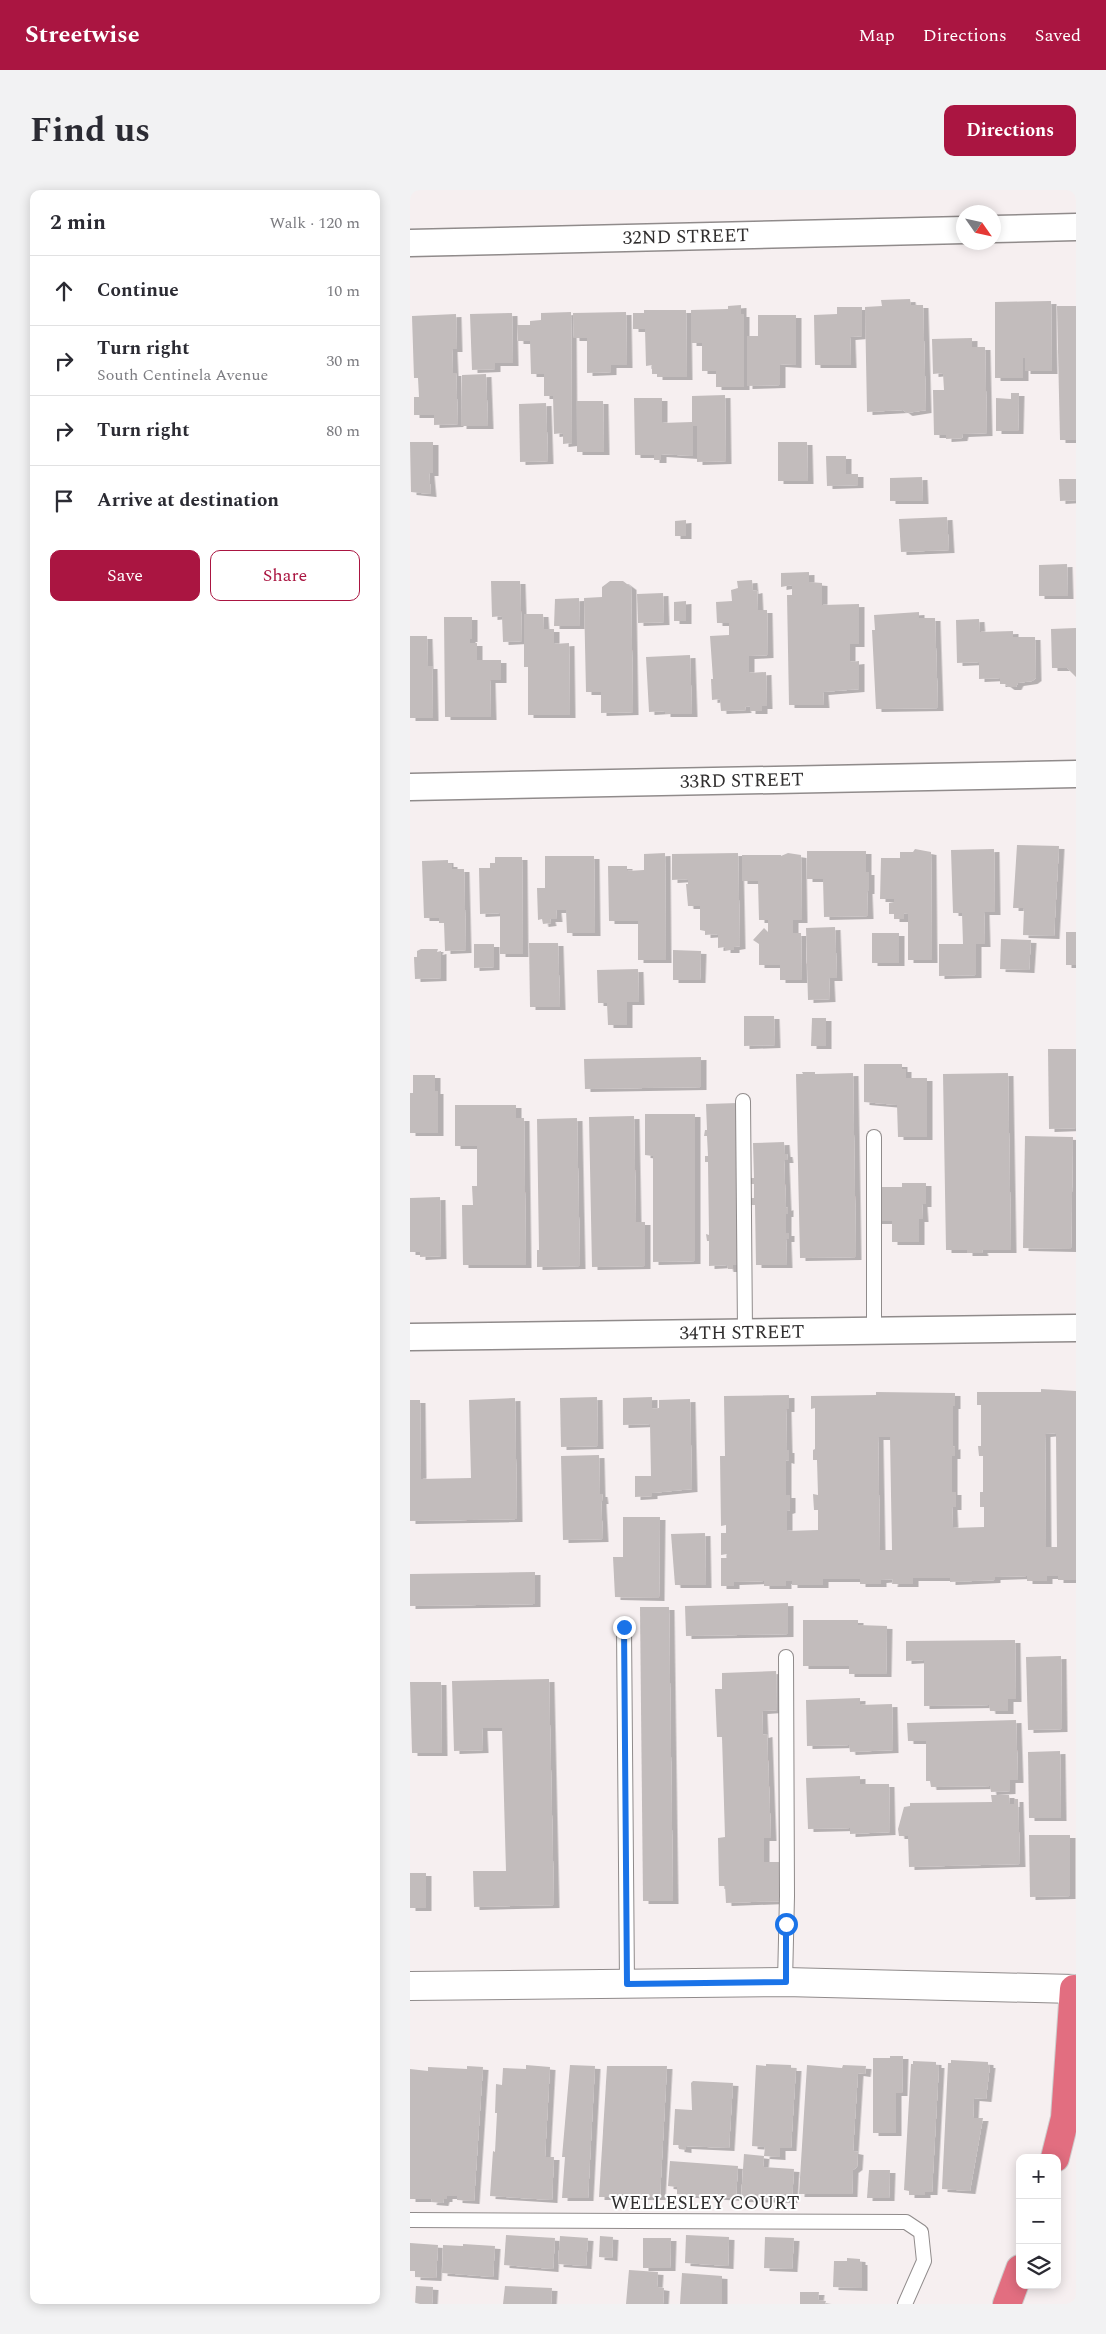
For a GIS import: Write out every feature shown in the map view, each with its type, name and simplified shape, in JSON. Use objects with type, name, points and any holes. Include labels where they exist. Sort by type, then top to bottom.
[{"type":"highway","points":[[1057,2154],[1065,2118],[1074,1988]]},
{"type":"highway","points":[[1007,2304],[1016,2280]]},
{"type":"street","points":[[1001,229],[1076,227]]},
{"type":"street","name":"32ND STREET","points":[[410,243],[956,230]]},
{"type":"street","name":"33RD STREET","points":[[410,787],[1076,774]]},
{"type":"street","name":"34TH STREET","points":[[410,1337],[1076,1328]]},
{"type":"street","points":[[410,1986],[786,1982],[1074,1988]]},
{"type":"lane","points":[[743,1101],[745,1332]]},
{"type":"lane","points":[[874,1137],[874,1330]]},
{"type":"lane","points":[[624,1627],[627,1984]]},
{"type":"lane","points":[[786,1657],[786,1982]]},
{"type":"lane","name":"WELLESLEY COURT","points":[[410,2220],[906,2222],[921,2232],[924,2261],[905,2304]]},
{"type":"building","points":[[910,299],[911,305],[923,305],[926,410],[907,413],[903,410],[867,412],[865,307],[882,306],[881,300]]},
{"type":"building","points":[[1051,301],[1052,371],[1025,371],[1025,358],[1023,358],[1023,378],[995,378],[995,302]]},
{"type":"building","points":[[741,305],[741,314],[744,314],[744,387],[716,387],[716,371],[702,371],[702,343],[691,343],[691,310],[728,309],[728,306]]},
{"type":"building","points":[[1057,306],[1076,306],[1076,440],[1060,440]]},
{"type":"building","points":[[837,307],[862,307],[862,336],[850,337],[851,365],[815,365],[814,315],[837,314]]},
{"type":"building","points":[[644,310],[686,310],[687,377],[657,377],[657,374],[652,374],[652,365],[646,366],[645,329],[633,329],[633,313],[644,313]]},
{"type":"building","points":[[571,312],[572,443],[563,444],[563,433],[554,434],[553,396],[544,396],[544,374],[531,374],[530,341],[518,341],[517,325],[530,325],[530,321],[541,320],[541,313]]},
{"type":"building","points":[[626,312],[627,365],[611,365],[611,372],[587,373],[587,338],[574,338],[573,313]]},
{"type":"building","points":[[512,313],[513,363],[495,363],[495,369],[472,370],[470,314]]},
{"type":"building","points":[[456,314],[457,349],[452,349],[453,373],[456,373],[458,424],[434,425],[434,415],[414,415],[414,397],[419,397],[418,378],[414,378],[412,316]]},
{"type":"building","points":[[758,315],[796,315],[796,365],[780,364],[780,385],[747,386],[747,336],[758,336]]},
{"type":"building","points":[[972,338],[972,347],[985,347],[987,433],[963,434],[962,438],[946,439],[946,435],[934,435],[933,390],[944,390],[943,373],[933,374],[932,339]]},
{"type":"building","points":[[486,374],[488,426],[461,426],[462,375]]},
{"type":"building","points":[[1011,393],[1019,393],[1018,431],[996,431],[996,398],[1011,399]]},
{"type":"building","points":[[725,395],[726,461],[697,462],[697,426],[693,426],[693,456],[661,454],[661,460],[654,460],[654,455],[635,455],[634,398],[662,398],[662,423],[692,422],[692,396]]},
{"type":"building","points":[[577,401],[603,401],[604,452],[577,452]]},
{"type":"building","points":[[546,403],[548,461],[520,462],[519,404]]},
{"type":"building","points":[[410,442],[433,442],[433,473],[429,473],[431,494],[411,492]]},
{"type":"building","points":[[778,442],[807,442],[808,481],[778,481]]},
{"type":"building","points":[[826,456],[846,456],[846,474],[858,474],[858,485],[827,486]]},
{"type":"building","points":[[922,477],[923,501],[890,501],[890,478]]},
{"type":"building","points":[[1059,479],[1076,479],[1076,500],[1060,501]]},
{"type":"building","points":[[947,517],[949,550],[901,552],[899,519]]},
{"type":"building","points":[[686,520],[686,536],[675,536],[675,521]]},
{"type":"building","points":[[1067,564],[1068,596],[1039,596],[1039,565]]},
{"type":"building","points":[[809,572],[809,582],[822,583],[822,605],[859,604],[859,644],[850,644],[850,662],[859,661],[859,689],[823,692],[824,705],[789,705],[787,595],[792,595],[792,585],[781,587],[781,573]]},
{"type":"building","points":[[752,580],[753,591],[757,590],[758,610],[767,610],[768,655],[749,656],[749,673],[766,672],[767,706],[762,706],[762,711],[750,711],[750,706],[745,707],[746,710],[721,711],[720,699],[712,700],[711,679],[713,679],[710,636],[729,635],[729,623],[717,623],[716,602],[732,601],[731,590],[738,588],[737,581]]},
{"type":"building","points":[[491,581],[520,581],[522,641],[503,642],[502,616],[492,617]]},
{"type":"building","points":[[610,581],[623,581],[631,587],[633,712],[601,713],[601,692],[586,692],[584,598],[602,597],[602,587]]},
{"type":"building","points":[[663,593],[664,622],[638,623],[637,594]]},
{"type":"building","points":[[579,598],[580,626],[554,626],[555,599]]},
{"type":"building","points":[[686,601],[686,621],[674,621],[674,602]]},
{"type":"building","points":[[919,612],[919,618],[935,618],[938,708],[876,709],[872,630],[875,630],[874,615]]},
{"type":"building","points":[[524,614],[543,614],[544,629],[554,629],[554,644],[569,643],[570,715],[528,715],[528,667],[524,667]]},
{"type":"building","points":[[444,617],[472,617],[472,639],[470,639],[470,643],[477,643],[477,660],[501,660],[501,680],[490,680],[491,717],[445,717]]},
{"type":"building","points":[[979,619],[980,632],[1013,631],[1013,637],[1035,637],[1036,678],[1032,681],[1018,683],[1016,687],[1009,687],[1005,684],[1000,684],[1000,678],[979,679],[979,662],[957,663],[956,620]]},
{"type":"building","points":[[1076,628],[1076,677],[1067,668],[1052,668],[1051,629]]},
{"type":"building","points":[[410,636],[427,636],[428,666],[432,666],[433,718],[410,718]]},
{"type":"building","points":[[690,655],[692,714],[665,714],[665,711],[649,712],[646,657]]},
{"type":"building","points":[[1017,845],[1059,846],[1054,936],[1023,935],[1024,908],[1013,908]]},
{"type":"building","points":[[915,849],[931,852],[932,960],[908,960],[908,914],[904,913],[904,919],[894,919],[894,914],[889,914],[889,903],[894,902],[894,899],[880,899],[881,858],[900,858],[900,852],[913,852]]},
{"type":"building","points":[[994,849],[995,912],[984,912],[985,944],[976,944],[976,975],[939,976],[939,944],[963,944],[962,913],[953,913],[951,850]]},
{"type":"building","points":[[807,851],[866,851],[866,872],[869,872],[869,891],[867,891],[868,916],[824,917],[823,879],[807,879]]},
{"type":"building","points":[[665,853],[666,960],[638,960],[638,921],[609,921],[608,866],[627,866],[627,871],[644,870],[644,854]]},
{"type":"building","points":[[738,853],[740,946],[734,947],[734,950],[725,950],[725,947],[718,948],[718,934],[705,935],[705,931],[700,930],[700,906],[688,906],[686,884],[688,884],[688,879],[672,880],[672,854]]},
{"type":"building","points":[[788,853],[801,855],[802,920],[793,920],[793,933],[801,933],[802,980],[780,980],[780,965],[759,965],[759,944],[753,940],[764,928],[768,932],[768,920],[759,920],[758,881],[742,881],[742,855],[781,856]]},
{"type":"building","points":[[545,856],[594,856],[595,933],[567,933],[566,910],[556,910],[557,919],[550,919],[551,923],[543,924],[542,919],[538,920],[537,888],[545,888]]},
{"type":"building","points":[[495,857],[522,857],[523,954],[500,954],[500,913],[480,914],[479,868],[490,868],[490,863],[495,863]]},
{"type":"building","points":[[448,860],[448,864],[452,864],[452,869],[464,869],[466,950],[445,951],[444,923],[439,923],[439,918],[424,918],[422,861]]},
{"type":"building","points":[[835,927],[837,978],[829,978],[830,999],[808,1000],[806,928]]},
{"type":"building","points":[[1066,932],[1076,932],[1076,965],[1066,965]]},
{"type":"building","points":[[872,933],[899,933],[899,963],[872,963]]},
{"type":"building","points":[[1001,939],[1031,940],[1029,970],[1000,969]]},
{"type":"building","points":[[529,943],[558,943],[560,1007],[530,1007]]},
{"type":"building","points":[[474,944],[494,944],[494,967],[474,968]]},
{"type":"building","points":[[421,949],[438,949],[437,952],[441,951],[441,978],[415,979],[414,957],[417,957],[417,951]]},
{"type":"building","points":[[673,950],[701,951],[700,980],[673,980]]},
{"type":"building","points":[[638,969],[639,1002],[627,1002],[627,1025],[608,1025],[607,1003],[598,1003],[597,970]]},
{"type":"building","points":[[744,1016],[774,1016],[775,1045],[744,1046]]},
{"type":"building","points":[[812,1018],[826,1018],[826,1046],[811,1046]]},
{"type":"building","points":[[1048,1049],[1076,1049],[1076,1128],[1049,1129]]},
{"type":"building","points":[[701,1057],[701,1087],[585,1089],[584,1059]]},
{"type":"building","points":[[864,1064],[902,1064],[902,1069],[906,1069],[906,1078],[927,1078],[927,1137],[898,1137],[897,1105],[864,1102]]},
{"type":"building","points":[[802,1072],[815,1072],[815,1074],[853,1073],[856,1257],[800,1258],[796,1074],[803,1074]]},
{"type":"building","points":[[1008,1073],[1011,1250],[982,1250],[983,1253],[967,1253],[967,1250],[946,1250],[943,1074]]},
{"type":"building","points":[[413,1075],[435,1075],[435,1091],[438,1091],[438,1133],[410,1133],[410,1093],[413,1093]]},
{"type":"building","points":[[738,1103],[740,1265],[733,1265],[733,1269],[728,1269],[727,1265],[709,1266],[709,1241],[707,1241],[706,1234],[709,1235],[708,1162],[705,1162],[705,1156],[708,1156],[707,1136],[704,1136],[705,1130],[707,1130],[706,1104]]},
{"type":"building","points":[[455,1105],[516,1105],[516,1118],[524,1118],[526,1265],[463,1265],[462,1205],[473,1205],[472,1186],[477,1186],[477,1146],[455,1146]]},
{"type":"building","points":[[645,1114],[695,1114],[695,1261],[653,1262],[653,1156],[645,1155]]},
{"type":"building","points":[[634,1116],[636,1222],[645,1222],[645,1266],[592,1267],[589,1117]]},
{"type":"building","points":[[577,1118],[580,1266],[537,1267],[537,1250],[539,1250],[537,1119]]},
{"type":"building","points":[[1025,1136],[1073,1137],[1071,1249],[1023,1248]]},
{"type":"building","points":[[784,1142],[785,1154],[787,1154],[788,1160],[784,1160],[786,1208],[788,1207],[786,1233],[789,1233],[789,1239],[786,1239],[787,1265],[756,1265],[755,1205],[751,1205],[751,1198],[754,1198],[754,1184],[750,1184],[750,1178],[754,1178],[753,1143]]},
{"type":"building","points":[[902,1183],[926,1183],[926,1204],[922,1204],[923,1219],[919,1219],[919,1242],[892,1242],[892,1221],[876,1221],[876,1187],[902,1187]]},
{"type":"building","points":[[440,1197],[441,1256],[420,1257],[420,1252],[410,1252],[410,1198]]},
{"type":"building","points":[[1041,1389],[1076,1391],[1076,1580],[1058,1580],[1058,1576],[1047,1576],[1047,1581],[1027,1581],[1027,1576],[995,1577],[995,1580],[950,1582],[950,1578],[913,1578],[913,1584],[892,1584],[893,1579],[881,1580],[881,1584],[860,1584],[860,1579],[823,1579],[823,1585],[792,1585],[792,1581],[786,1581],[786,1586],[764,1586],[764,1581],[734,1582],[734,1586],[721,1586],[721,1558],[727,1558],[727,1554],[721,1555],[721,1533],[726,1533],[726,1525],[721,1526],[720,1456],[725,1456],[724,1396],[789,1395],[789,1409],[786,1409],[789,1461],[786,1460],[786,1495],[790,1495],[790,1510],[787,1511],[787,1531],[818,1530],[818,1510],[814,1510],[813,1494],[818,1495],[817,1460],[813,1460],[813,1450],[815,1449],[815,1408],[811,1409],[811,1396],[876,1395],[876,1392],[955,1393],[955,1406],[953,1406],[953,1447],[955,1446],[955,1456],[952,1456],[952,1492],[956,1492],[956,1507],[952,1507],[953,1528],[984,1527],[984,1507],[980,1507],[980,1492],[983,1492],[983,1456],[979,1456],[978,1446],[981,1446],[981,1405],[977,1405],[977,1392],[1041,1392]],"holes":[[[1056,1433],[1057,1547],[1046,1547],[1045,1434]],[[878,1437],[890,1437],[892,1550],[880,1550]]]},
{"type":"building","points":[[597,1397],[598,1446],[561,1447],[560,1398]]},
{"type":"building","points":[[652,1397],[652,1409],[659,1408],[659,1400],[690,1399],[692,1489],[652,1493],[652,1496],[635,1497],[635,1476],[651,1476],[650,1424],[623,1425],[623,1398]]},
{"type":"building","points":[[515,1398],[517,1519],[410,1521],[410,1400],[420,1400],[421,1479],[471,1478],[469,1400]]},
{"type":"building","points":[[599,1455],[600,1494],[602,1494],[603,1501],[601,1501],[603,1539],[563,1540],[561,1456]]},
{"type":"building","points":[[623,1517],[660,1517],[659,1598],[615,1597],[613,1557],[623,1557]]},
{"type":"building","points":[[705,1533],[706,1585],[675,1585],[671,1534]]},
{"type":"building","points":[[535,1572],[535,1604],[410,1606],[410,1574]]},
{"type":"building","points":[[788,1603],[788,1634],[686,1636],[685,1606]]},
{"type":"building","points":[[640,1607],[669,1607],[673,1901],[643,1901]]},
{"type":"building","points":[[803,1620],[858,1620],[858,1625],[887,1626],[886,1674],[849,1674],[849,1666],[803,1666]]},
{"type":"building","points":[[1015,1640],[1016,1699],[1008,1699],[1008,1711],[990,1711],[989,1705],[924,1706],[924,1660],[906,1661],[906,1641]]},
{"type":"building","points":[[1061,1656],[1062,1729],[1028,1730],[1026,1657]]},
{"type":"building","points":[[776,1671],[777,1710],[762,1711],[763,1735],[767,1734],[771,1838],[764,1838],[764,1862],[780,1862],[781,1901],[726,1903],[725,1886],[719,1886],[718,1838],[725,1837],[722,1737],[717,1737],[715,1689],[722,1689],[722,1673]]},
{"type":"building","points":[[549,1679],[554,1905],[474,1907],[473,1871],[506,1871],[502,1728],[482,1728],[483,1750],[454,1751],[452,1681]]},
{"type":"building","points":[[410,1682],[441,1682],[442,1753],[412,1753]]},
{"type":"building","points":[[860,1698],[860,1705],[892,1704],[893,1750],[850,1752],[849,1745],[807,1746],[806,1700]]},
{"type":"building","points":[[1016,1720],[1018,1780],[1010,1780],[1010,1791],[991,1792],[990,1786],[931,1787],[930,1781],[926,1781],[926,1741],[908,1741],[907,1723]]},
{"type":"building","points":[[1060,1751],[1061,1818],[1029,1818],[1028,1752]]},
{"type":"building","points":[[860,1776],[860,1784],[889,1784],[890,1832],[850,1834],[850,1828],[808,1829],[806,1778]]},
{"type":"building","points":[[991,1795],[1009,1795],[1010,1804],[1014,1804],[1014,1799],[1018,1799],[1020,1864],[909,1867],[908,1836],[899,1836],[898,1829],[904,1807],[910,1806],[910,1803],[992,1802]]},
{"type":"building","points":[[1029,1835],[1070,1835],[1070,1896],[1030,1897]]},
{"type":"building","points":[[410,1873],[426,1873],[426,1908],[410,1908]]},
{"type":"building","points":[[890,2056],[903,2056],[902,2093],[896,2093],[896,2133],[873,2133],[873,2058],[890,2058]]},
{"type":"building","points":[[951,2060],[988,2062],[988,2065],[990,2065],[986,2099],[974,2098],[973,2118],[983,2118],[970,2191],[942,2189],[948,2063],[951,2063]]},
{"type":"building","points":[[913,2061],[936,2062],[936,2065],[939,2065],[932,2192],[925,2192],[925,2195],[909,2195],[909,2191],[904,2190],[911,2064],[913,2064]]},
{"type":"building","points":[[766,2064],[791,2065],[791,2068],[796,2068],[791,2148],[780,2148],[780,2157],[764,2156],[765,2147],[752,2146],[756,2065],[766,2066]]},
{"type":"building","points":[[526,2065],[550,2067],[545,2157],[554,2157],[552,2200],[490,2196],[493,2151],[495,2152],[496,2084],[502,2085],[503,2068],[526,2069]]},
{"type":"building","points":[[570,2065],[595,2066],[588,2198],[562,2198],[565,2157],[562,2157]]},
{"type":"building","points":[[807,2065],[842,2068],[843,2065],[866,2066],[865,2074],[858,2073],[853,2151],[858,2152],[857,2167],[853,2170],[852,2194],[799,2194]]},
{"type":"building","points":[[467,2066],[483,2067],[474,2201],[457,2200],[457,2196],[447,2196],[443,2203],[431,2202],[432,2199],[410,2199],[410,2069],[428,2071],[428,2067],[467,2069]]},
{"type":"building","points":[[607,2066],[667,2066],[660,2197],[599,2197]]},
{"type":"building","points":[[693,2081],[733,2083],[729,2148],[686,2146],[686,2150],[679,2149],[679,2145],[673,2145],[675,2109],[692,2110],[691,2083]]},
{"type":"building","points":[[744,2154],[764,2156],[763,2167],[794,2169],[792,2200],[741,2199]]},
{"type":"building","points":[[670,2161],[738,2166],[736,2198],[677,2194],[677,2187],[668,2186]]},
{"type":"building","points":[[869,2170],[890,2170],[889,2198],[867,2198]]},
{"type":"building","points":[[506,2235],[555,2238],[553,2269],[504,2265]]},
{"type":"building","points":[[686,2235],[729,2237],[728,2266],[685,2263]]},
{"type":"building","points":[[560,2236],[588,2238],[586,2266],[558,2264]]},
{"type":"building","points":[[600,2236],[613,2237],[612,2258],[599,2257]]},
{"type":"building","points":[[765,2237],[794,2238],[792,2269],[764,2268]]},
{"type":"building","points":[[643,2238],[671,2238],[670,2268],[643,2268]]},
{"type":"building","points":[[410,2243],[438,2245],[436,2278],[415,2277],[415,2271],[410,2271]]},
{"type":"building","points":[[463,2244],[495,2246],[493,2277],[442,2273],[443,2245],[463,2246]]},
{"type":"building","points":[[847,2258],[860,2259],[860,2262],[862,2262],[862,2288],[833,2287],[834,2261],[847,2261]]},
{"type":"building","points":[[629,2270],[658,2272],[657,2287],[664,2288],[663,2304],[626,2304]]},
{"type":"building","points":[[682,2273],[722,2276],[722,2304],[680,2304]]},
{"type":"building","points":[[416,2286],[433,2287],[432,2304],[415,2304]]},
{"type":"building","points":[[505,2286],[552,2288],[551,2304],[503,2304]]},
{"type":"building","points":[[800,2292],[819,2292],[818,2300],[826,2301],[825,2304],[800,2304]]},
{"type":"route","points":[[624,1627],[627,1984],[786,1982],[786,1924]]}]
